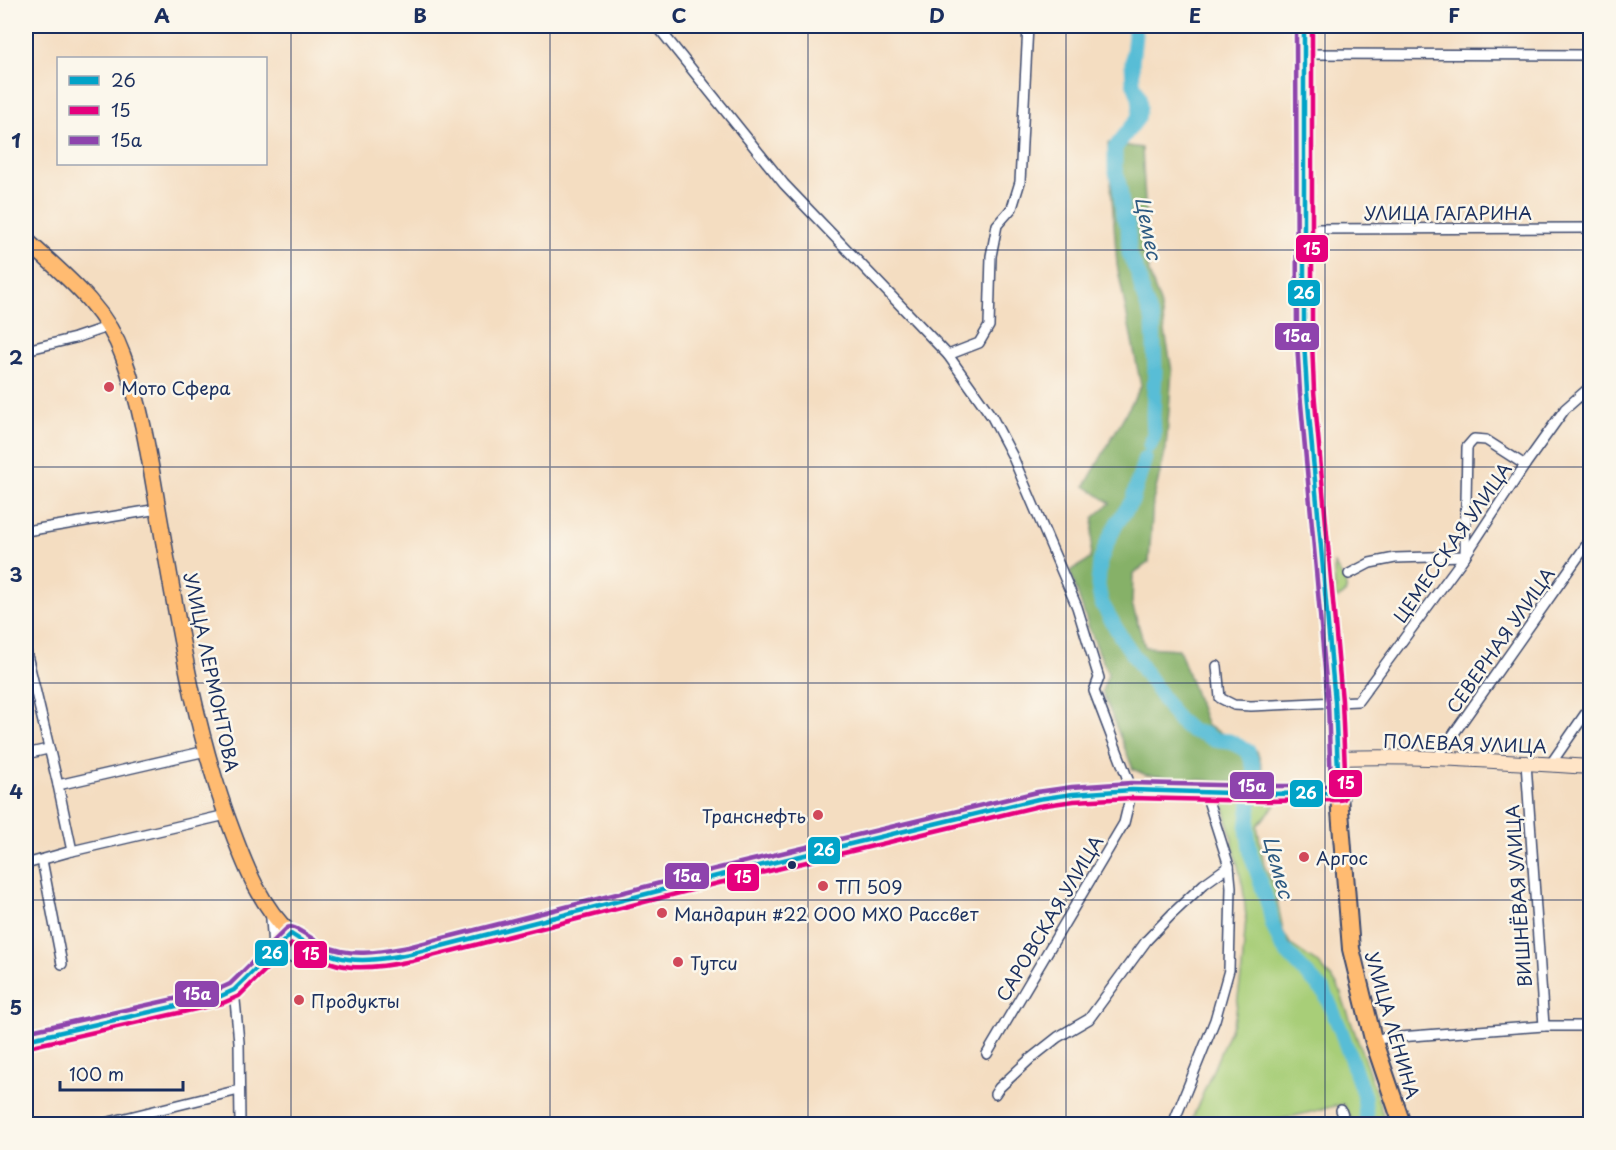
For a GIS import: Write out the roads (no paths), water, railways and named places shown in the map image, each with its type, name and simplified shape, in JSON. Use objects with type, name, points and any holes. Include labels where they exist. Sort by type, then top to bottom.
[{"type":"highway","points":[[1304,26],[1304,341],[1338,758]]},
{"type":"highway","name":"УЛИЦА ЛЕНИНА","points":[[1338,758],[1351,949],[1373,1039],[1402,1125]]},
{"type":"main road","name":"УЛИЦА ЛЕРМОНТОВА","points":[[26,240],[90,300],[110,326],[123,355],[140,412],[206,751],[226,816],[255,885],[272,912],[291,934],[323,954],[356,962],[380,960],[1038,799],[1073,794],[1131,792],[1339,793]]},
{"type":"main road","name":"ПОЛЕВАЯ УЛИЦА","points":[[1338,758],[1436,759],[1590,767]]},
{"type":"street","points":[[657,26],[784,184],[948,355],[993,417],[1012,455],[1077,607],[1099,678],[1094,691],[1131,792]]},
{"type":"street","points":[[948,355],[978,343],[989,326],[991,256],[997,225],[1012,208],[1020,182],[1028,26]]},
{"type":"street","points":[[1304,54],[1590,55]]},
{"type":"street","name":"УЛИЦА ГАГАРИНА","points":[[1305,229],[1590,228]]},
{"type":"street","points":[[26,350],[75,338],[110,326]]},
{"type":"street","points":[[1590,388],[1590,402]]},
{"type":"street","name":"ЦЕМЕССКАЯ УЛИЦА","points":[[1335,702],[1358,701],[1465,556],[1565,409],[1590,388]]},
{"type":"street","points":[[1349,574],[1370,564],[1395,558],[1465,556],[1467,447],[1474,439],[1486,440],[1525,465]]},
{"type":"street","points":[[26,531],[158,509]]},
{"type":"street","name":"СЕВЕРНАЯ УЛИЦА","points":[[1436,759],[1590,540]]},
{"type":"street","points":[[26,651],[72,851]]},
{"type":"street","points":[[1217,666],[1220,698],[1234,705],[1335,702]]},
{"type":"street","points":[[1550,765],[1590,707]]},
{"type":"street","points":[[26,754],[48,749]]},
{"type":"street","points":[[58,785],[206,751]]},
{"type":"street","name":"ВИШНЁВАЯ УЛИЦА","points":[[1526,763],[1544,1026]]},
{"type":"street","points":[[1173,1125],[1215,1020],[1229,970],[1231,887],[1229,866],[1206,791]]},
{"type":"street","name":"САРОВСКАЯ УЛИЦА","points":[[987,1054],[1124,823],[1131,792]]},
{"type":"street","points":[[26,864],[72,851],[226,816]]},
{"type":"street","points":[[42,860],[62,964]]},
{"type":"street","points":[[995,1094],[1030,1059],[1058,1037],[1089,1019],[1147,940],[1204,884],[1229,866]]},
{"type":"street","points":[[271,954],[274,933],[272,912]]},
{"type":"street","points":[[26,1040],[210,999],[234,990],[291,934]]},
{"type":"street","points":[[261,964],[283,956],[323,954]]},
{"type":"street","points":[[234,990],[239,1042],[240,1125]]},
{"type":"street","points":[[1373,1039],[1544,1026],[1590,1026]]},
{"type":"street","points":[[101,1125],[238,1090]]},
{"type":"street","points":[[1341,1110],[1346,1125]]},
{"type":"waterway","name":"Цемес","points":[[1134,26],[1133,82],[1140,107],[1138,118],[1115,148],[1115,168],[1123,216],[1128,225],[1129,253],[1139,276],[1153,322],[1154,436],[1150,445]]},
{"type":"waterway","name":"Цемес","points":[[1145,458],[1132,501],[1117,523],[1100,562],[1098,585],[1101,602],[1121,637],[1177,719],[1191,731],[1204,734],[1214,740],[1229,741],[1248,751],[1254,768],[1247,829],[1251,855],[1269,907],[1272,923],[1287,953],[1325,993],[1364,1096],[1367,1124]]},
{"type":"place","name":"Мото Сфера","points":[[109,387]]},
{"type":"place","name":"Транснефть","points":[[818,815]]},
{"type":"place","name":"Аргос","points":[[1304,857]]},
{"type":"place","name":"ТП 509","points":[[823,886]]},
{"type":"place","name":"Мандарин #22 ООО МХО Рассвет","points":[[662,913]]},
{"type":"place","name":"Тутси","points":[[678,962]]},
{"type":"place","name":"Продукты","points":[[299,1000]]}]
